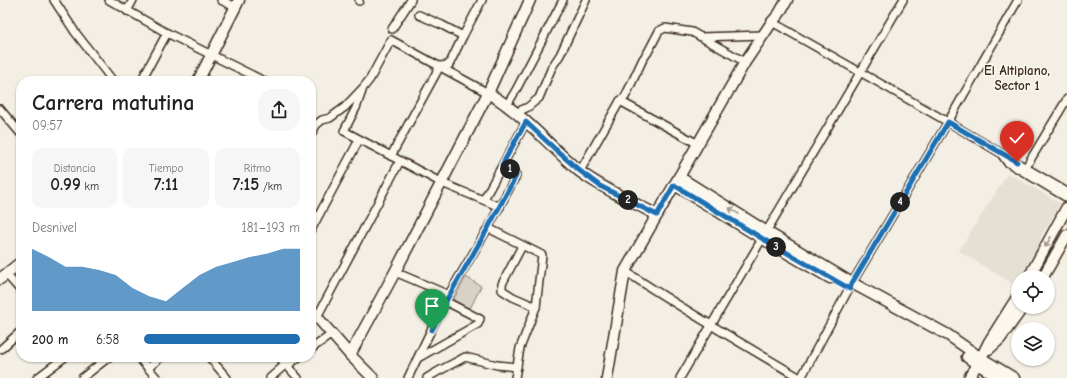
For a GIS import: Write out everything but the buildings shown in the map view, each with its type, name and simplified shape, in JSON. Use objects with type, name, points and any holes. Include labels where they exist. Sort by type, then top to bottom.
[{"type":"street","points":[[54,0],[75,32],[109,76]]},
{"type":"street","points":[[109,0],[167,33],[254,76]]},
{"type":"street","points":[[127,11],[133,0]]},
{"type":"street","points":[[200,76],[237,4],[221,0]]},
{"type":"street","points":[[392,29],[411,0]]},
{"type":"street","points":[[440,66],[449,65],[482,0]]},
{"type":"street","points":[[350,355],[442,183],[488,93],[530,0]]},
{"type":"street","points":[[507,105],[563,0]]},
{"type":"street","points":[[515,113],[528,107],[539,98],[552,67],[560,55],[586,0]]},
{"type":"street","points":[[607,378],[625,271],[745,62],[779,14],[787,0]]},
{"type":"street","points":[[680,378],[904,0]]},
{"type":"street","points":[[625,271],[711,326],[801,378],[851,286],[1018,0]]},
{"type":"street","points":[[419,15],[463,36]]},
{"type":"street","points":[[772,22],[948,122],[1067,192]]},
{"type":"street","points":[[580,171],[620,101],[625,97],[643,59],[651,48],[659,31],[665,28],[692,32],[745,62]]},
{"type":"street","points":[[144,76],[167,33]]},
{"type":"street","points":[[701,37],[763,35]]},
{"type":"street","points":[[316,126],[322,120],[330,118],[345,107],[363,88],[370,80],[392,40],[507,105],[580,171],[600,186],[657,215]]},
{"type":"street","points":[[391,156],[440,66]]},
{"type":"street","points":[[363,88],[356,108],[344,131],[442,183],[500,206]]},
{"type":"street","points":[[1026,167],[1067,99]]},
{"type":"street","points":[[620,101],[698,144]]},
{"type":"street","points":[[0,109],[16,128]]},
{"type":"street","points":[[484,199],[526,122]]},
{"type":"street","points":[[316,221],[359,140]]},
{"type":"street","points":[[1001,153],[1007,162],[1067,198]]},
{"type":"street","points":[[316,309],[400,161]]},
{"type":"street","points":[[408,378],[447,298],[488,228],[516,176],[514,171],[502,165]]},
{"type":"street","points":[[677,181],[765,236],[944,340],[1014,378]]},
{"type":"street","points":[[1033,270],[1067,207]]},
{"type":"street","points":[[488,228],[542,255],[536,307],[520,348],[514,378]]},
{"type":"street","points":[[1047,270],[1067,235]]},
{"type":"street","points":[[522,246],[502,284],[502,290],[512,297],[536,307]]},
{"type":"street","points":[[16,265],[2,275],[16,287]]},
{"type":"street","points":[[395,272],[447,298],[480,319],[478,324],[418,358]]},
{"type":"street","points":[[969,378],[1011,307]]},
{"type":"street","points":[[980,359],[1000,339],[1018,314]]},
{"type":"street","points":[[316,315],[350,355],[373,378]]},
{"type":"street","points":[[316,345],[332,334]]},
{"type":"street","points":[[1,349],[16,336]]},
{"type":"street","points":[[428,378],[438,371],[466,357],[497,365],[517,367]]},
{"type":"street","points":[[980,359],[1000,378]]},
{"type":"street","points":[[37,378],[58,362]]},
{"type":"street","points":[[82,378],[102,362]]},
{"type":"street","points":[[143,362],[154,377]]},
{"type":"street","points":[[148,368],[155,362]]},
{"type":"street","points":[[215,362],[227,378]]},
{"type":"street","points":[[284,362],[298,378]]},
{"type":"street","points":[[270,378],[291,362]]},
{"type":"shaded area","points":[[1008,173],[1061,204],[1040,238],[1042,240],[1027,270],[1011,270],[1011,283],[959,251]]},
{"type":"shaded area","points":[[466,277],[481,286],[470,309],[453,300]]},
{"type":"district","name":"El Altiplano, Sector 1","points":[[1017,78]]},
{"type":"route","points":[[432,330],[446,301],[516,176],[514,171],[502,165],[526,122],[580,171],[600,186],[657,215],[674,185],[763,239],[850,289],[852,283],[948,122],[1017,162]]}]
